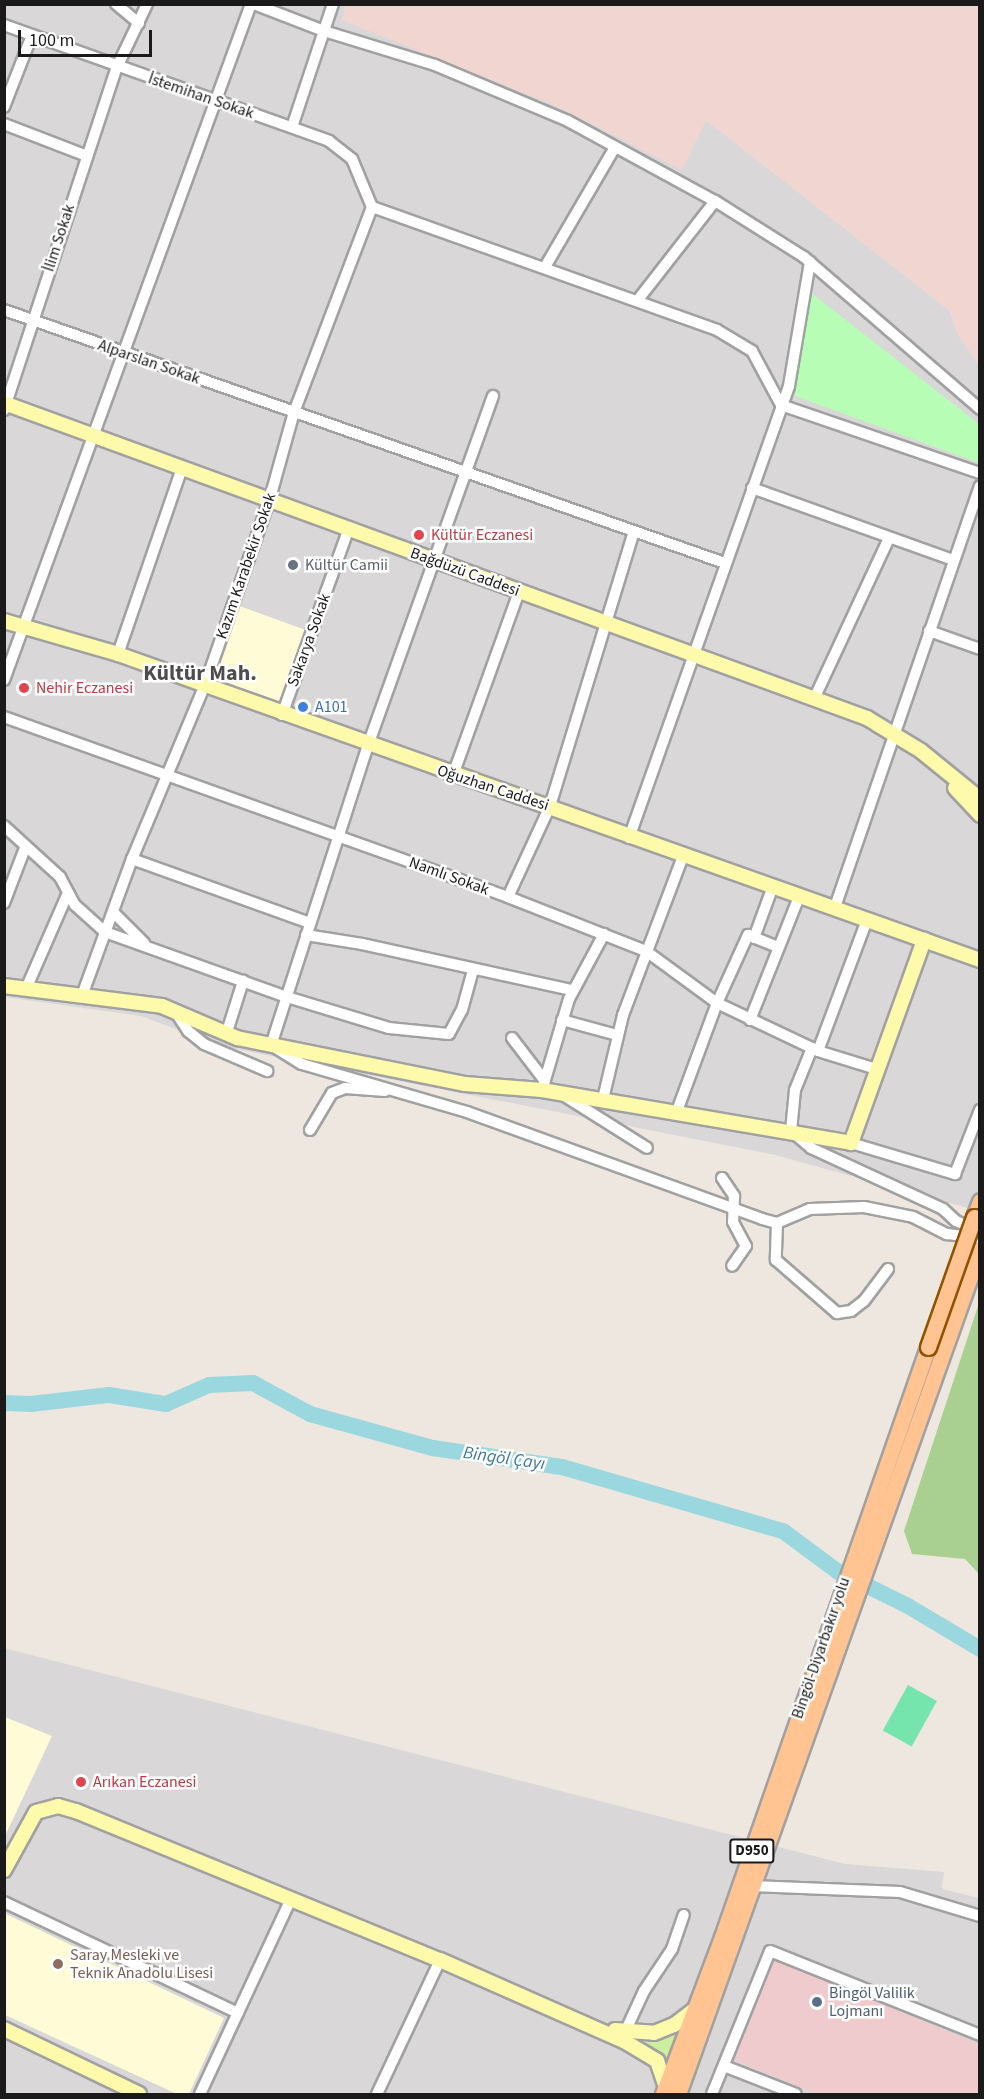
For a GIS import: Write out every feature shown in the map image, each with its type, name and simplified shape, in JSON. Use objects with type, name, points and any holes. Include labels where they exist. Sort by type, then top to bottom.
[{"type":"main road","name":"Bingöl-Diyarbakır yolu","points":[[669,2092],[695,2009],[935,1350],[977,1224],[980,1201]]},
{"type":"main road","name":"Bingöl-Diyarbakır yolu","points":[[935,1350],[980,1249]]},
{"type":"main road","name":"Bingöl-Diyarbakır yolu","points":[[669,2092],[752,1886],[842,1608]]},
{"type":"street","points":[[116,4],[139,22]]},
{"type":"street","name":"İlim Sokak","points":[[5,405],[117,67],[147,4]]},
{"type":"street","points":[[4,680],[25,628],[215,101],[253,4],[324,31],[435,65],[568,121],[715,201],[810,262],[980,409]]},
{"type":"street","points":[[292,127],[333,4]]},
{"type":"street","name":"İstemihan Sokak","points":[[4,26],[292,127],[342,148],[352,159],[371,203]]},
{"type":"street","points":[[4,107],[32,35]]},
{"type":"street","points":[[4,124],[87,156]]},
{"type":"street","points":[[545,267],[615,147]]},
{"type":"street","points":[[637,301],[715,201]]},
{"type":"street","points":[[371,203],[738,340],[761,364],[781,405],[980,473]]},
{"type":"street","name":"Kazım Karabekir Sokak","points":[[82,996],[132,859],[170,775],[204,687],[270,498],[294,412],[371,203]]},
{"type":"street","points":[[629,837],[789,386],[810,262]]},
{"type":"street","name":"Alparslan Sokak","points":[[4,310],[124,355],[725,563]]},
{"type":"street","points":[[271,1045],[368,745],[493,396]]},
{"type":"street","name":"Bağdüzü Caddesi","points":[[5,405],[270,498],[348,531],[867,718],[921,751]]},
{"type":"street","points":[[118,654],[182,468]]},
{"type":"street","points":[[835,907],[892,734],[980,486]]},
{"type":"street","points":[[752,488],[953,560]]},
{"type":"street","name":"Sakarya Sokak","points":[[282,715],[348,531]]},
{"type":"street","points":[[508,897],[550,806],[604,622],[634,532]]},
{"type":"street","points":[[814,699],[889,538]]},
{"type":"street","points":[[453,775],[519,592]]},
{"type":"street","name":"Oğuzhan Caddesi","points":[[4,621],[118,654],[282,715],[453,775],[550,806],[629,837],[799,897],[835,907],[980,960]]},
{"type":"street","points":[[928,631],[980,649]]},
{"type":"street","name":"Namlı Sokak","points":[[4,717],[508,897],[604,934],[646,951],[717,1003],[750,1020],[815,1049],[876,1069]]},
{"type":"street","points":[[921,751],[980,799]]},
{"type":"street","points":[[921,751],[980,815]]},
{"type":"street","points":[[4,826],[25,848],[60,877],[83,915],[105,932],[147,945],[286,997],[389,1028],[449,1034],[462,1010],[473,970]]},
{"type":"street","points":[[4,903],[25,848]]},
{"type":"street","points":[[603,1099],[617,1035],[646,951],[683,856]]},
{"type":"street","points":[[132,859],[310,923]]},
{"type":"street","points":[[754,938],[773,886]]},
{"type":"street","points":[[26,989],[68,893]]},
{"type":"street","points":[[750,1020],[799,897]]},
{"type":"street","points":[[113,912],[147,945]]},
{"type":"street","points":[[791,1131],[795,1090],[815,1049],[867,920]]},
{"type":"street","points":[[543,1085],[572,990],[604,934]]},
{"type":"street","points":[[306,935],[362,944],[572,990]]},
{"type":"street","points":[[677,1111],[717,1003],[747,936],[778,947]]},
{"type":"street","points":[[851,1143],[924,940]]},
{"type":"street","points":[[226,1035],[243,981]]},
{"type":"street","points":[[4,986],[174,1010],[226,1035],[465,1084],[543,1085],[559,1092],[646,1148]]},
{"type":"street","points":[[174,1010],[188,1030],[204,1044],[267,1071]]},
{"type":"street","points":[[562,1020],[617,1035]]},
{"type":"street","points":[[512,1038],[543,1085]]},
{"type":"street","points":[[271,1045],[302,1065],[412,1095],[777,1223],[810,1209],[864,1207],[913,1217],[947,1234],[980,1238]]},
{"type":"street","points":[[310,1130],[332,1093],[345,1088],[412,1095]]},
{"type":"street","points":[[559,1092],[851,1143],[955,1174],[980,1110]]},
{"type":"street","points":[[791,1131],[811,1148],[944,1209],[956,1221],[977,1224]]},
{"type":"street","points":[[722,1178],[730,1187],[736,1208],[735,1229],[746,1246],[732,1266]]},
{"type":"street","points":[[777,1223],[776,1260],[837,1313],[851,1311],[864,1301],[888,1269]]},
{"type":"street","points":[[4,1870],[36,1812],[58,1806],[440,1960],[568,2015],[649,2053],[663,2070],[669,2092]]},
{"type":"street","points":[[752,1886],[900,1892],[980,1916]]},
{"type":"street","points":[[200,2094],[291,1899]]},
{"type":"street","points":[[4,1902],[238,2013]]},
{"type":"street","points":[[625,2032],[644,1991],[672,1949],[684,1915]]},
{"type":"street","points":[[712,2094],[770,1951],[980,2035]]},
{"type":"street","points":[[377,2094],[440,1960]]},
{"type":"street","points":[[568,2015],[625,2032],[654,2033],[674,2025],[695,2009]]},
{"type":"street","points":[[6,2030],[139,2094]]},
{"type":"street","points":[[724,2066],[796,2094]]},
{"type":"shaded area","points":[[5,5],[346,5],[343,20],[557,106],[681,169],[706,120],[949,310],[958,334],[980,366],[979,1211],[771,1154],[221,1046],[141,1016],[5,997]]},
{"type":"shaded area","points":[[346,5],[979,5],[979,366],[958,334],[949,310],[706,120],[682,170],[557,106],[342,20]]},
{"type":"shaded area","points":[[237,605],[308,631],[282,703],[211,677]]},
{"type":"shaded area","points":[[4,1648],[845,1864],[944,1872],[942,1889],[979,1898],[979,2094],[5,2094]]},
{"type":"shaded area","points":[[4,1717],[52,1736],[5,1836]]},
{"type":"shaded area","name":"Saray Mesleki ve Teknik Anadolu Lisesi","points":[[4,1913],[224,2018],[189,2094],[177,2094],[5,2015]]},
{"type":"shaded area","name":"Bingöl Valilik Lojmanı","points":[[775,1960],[979,2044],[979,2094],[817,2094],[734,2060]]},
{"type":"green space","points":[[810,292],[979,424],[979,463],[795,396]]},
{"type":"green space","points":[[979,1303],[979,1574],[965,1559],[912,1554],[904,1531]]},
{"type":"green space","points":[[908,1685],[937,1701],[912,1746],[883,1730]]},
{"type":"green space","points":[[680,2032],[667,2068],[651,2049],[621,2036],[654,2038]]},
{"type":"waterway","name":"Bingöl Çayı","points":[[4,1403],[31,1404],[109,1395],[166,1404],[209,1385],[253,1383],[310,1414],[433,1448],[562,1467],[783,1531],[837,1571],[908,1606],[980,1649]]},
{"type":"place","name":"Kültür Eczanesi","points":[[419,535]]},
{"type":"place","name":"Kültür Camii","points":[[293,565]]},
{"type":"place","name":"Nehir Eczanesi","points":[[24,688]]},
{"type":"place","name":"A101","points":[[303,707]]},
{"type":"place","name":"Arıkan Eczanesi","points":[[81,1782]]},
{"type":"place","name":"Saray Mesleki ve Teknik Anadolu Lisesi","points":[[58,1964]]},
{"type":"place","name":"Bingöl Valilik Lojmanı","points":[[817,2002]]},
{"type":"district","name":"Kültür Mah.","points":[[200,674]]}]
